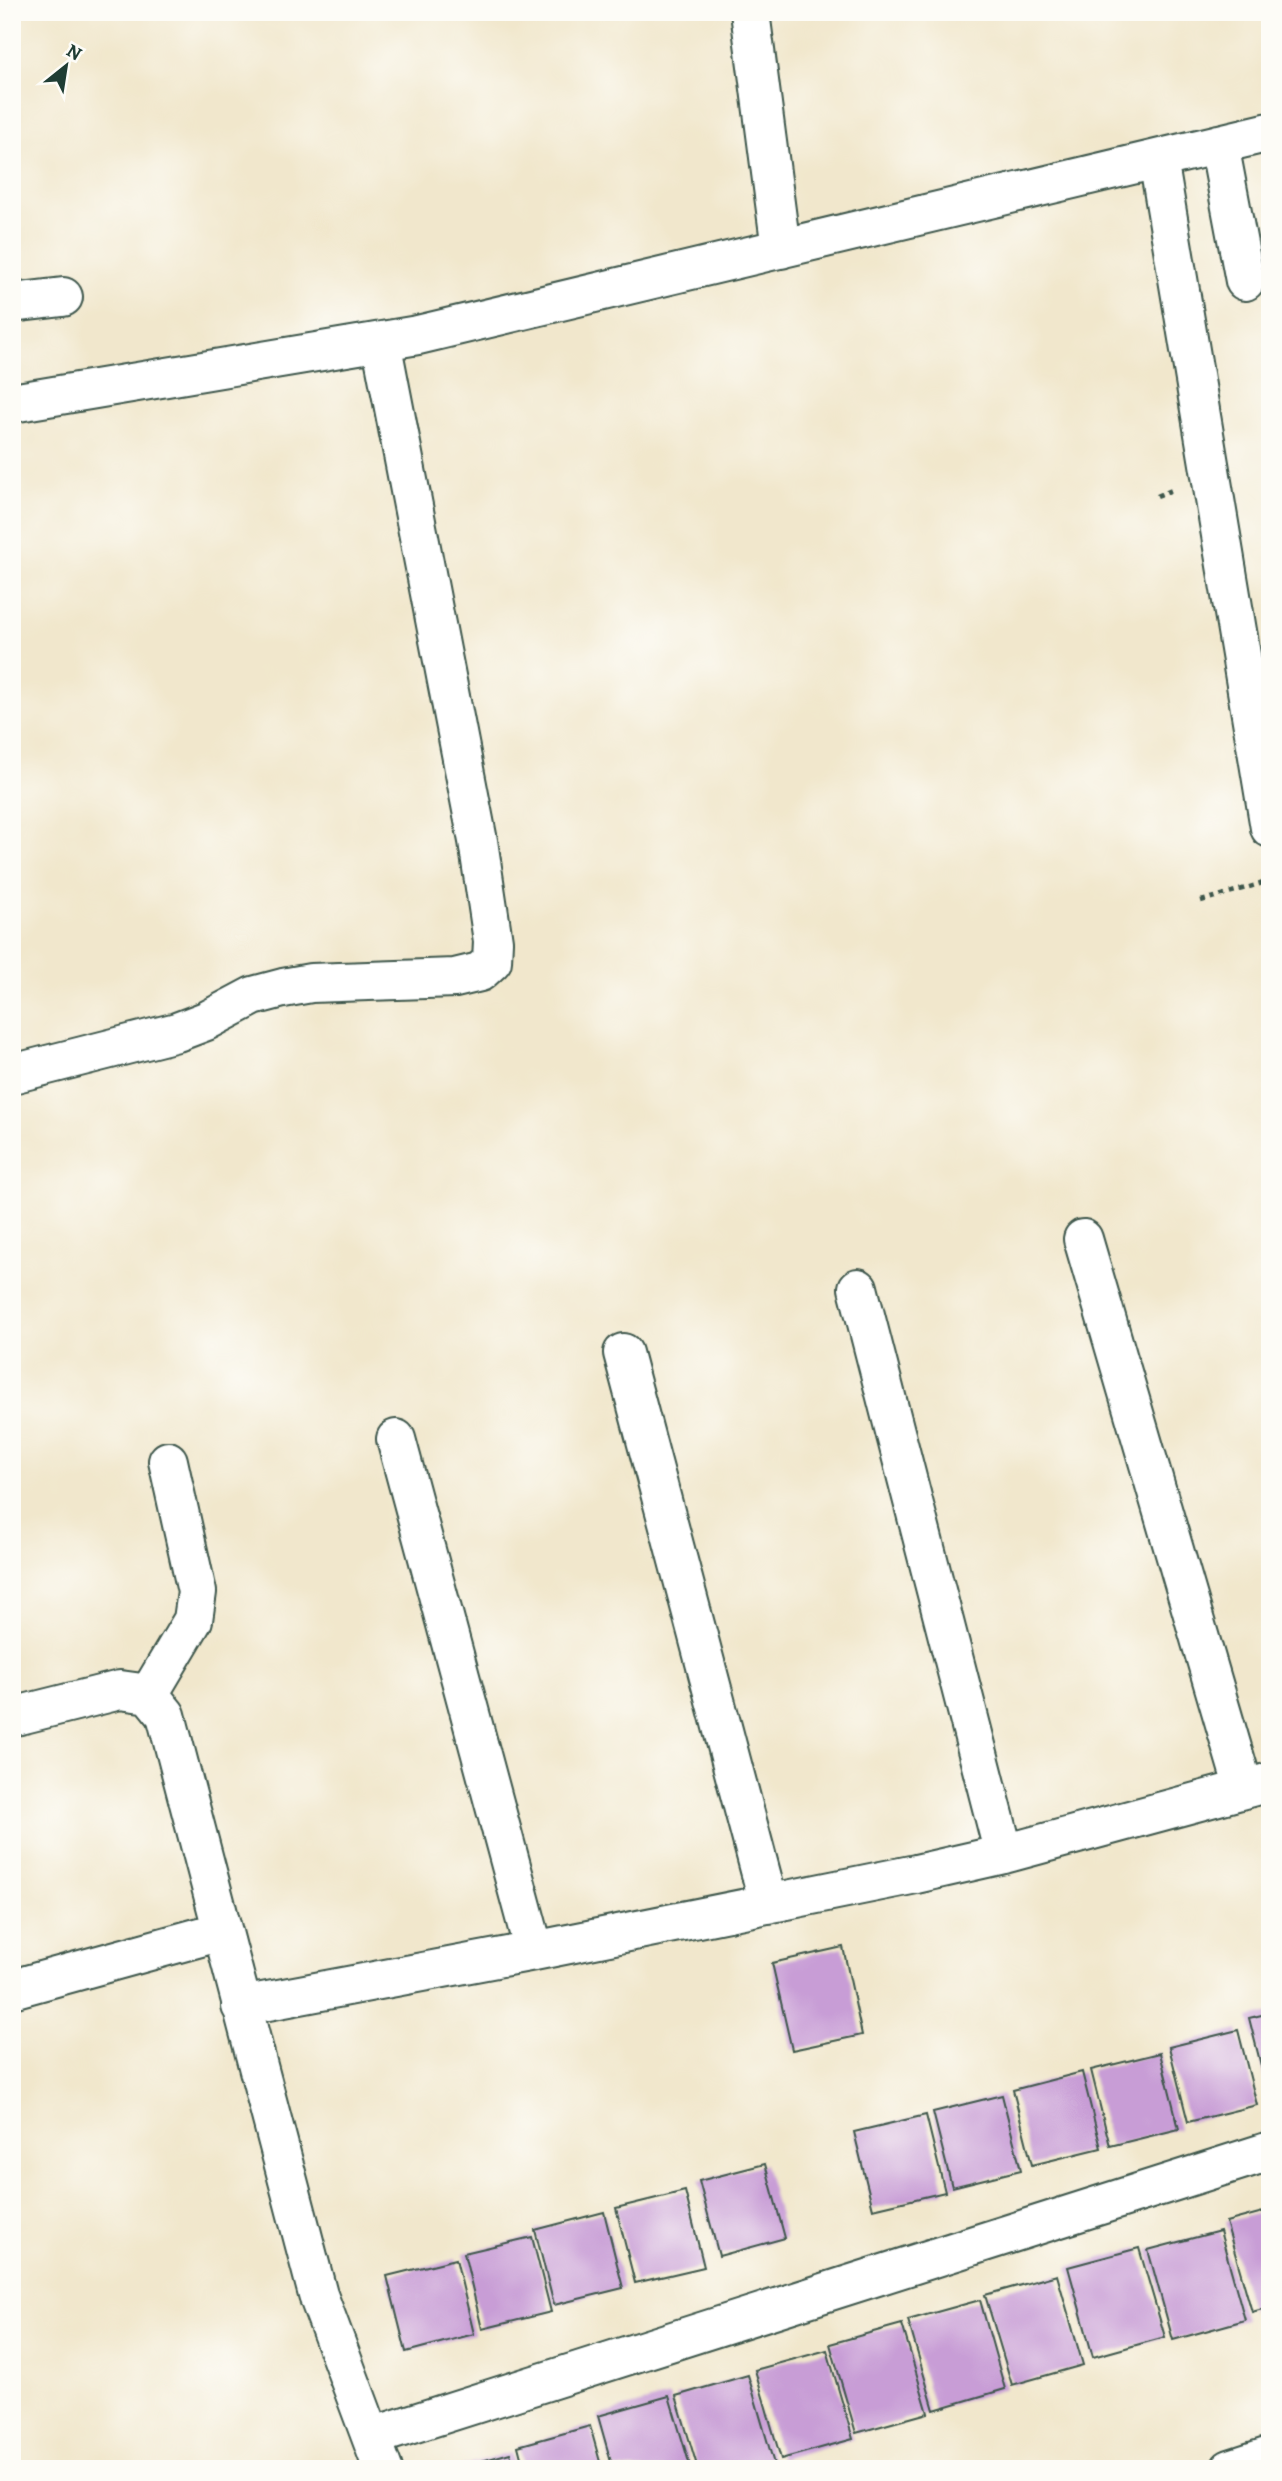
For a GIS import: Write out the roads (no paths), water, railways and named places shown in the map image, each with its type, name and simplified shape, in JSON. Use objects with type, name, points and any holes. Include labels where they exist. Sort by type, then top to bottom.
[{"type":"street","points":[[750,12],[781,249]]},
{"type":"street","points":[[12,403],[418,335],[1270,132]]},
{"type":"street","points":[[1219,144],[1245,281]]},
{"type":"street","points":[[1157,159],[1270,828]]},
{"type":"street","points":[[12,303],[63,297]]},
{"type":"street","points":[[12,1074],[177,1032],[206,1021],[253,996],[283,988],[311,984],[455,978],[480,972],[492,961],[492,941],[478,841],[381,341]]},
{"type":"street","points":[[242,2006],[534,1951],[916,1874],[1004,1854],[1257,1786],[1083,1239]]},
{"type":"street","points":[[858,1288],[1004,1854]]},
{"type":"street","points":[[623,1353],[769,1903]]},
{"type":"street","points":[[396,1438],[534,1951]]},
{"type":"street","points":[[149,1694],[193,1620],[197,1592],[168,1461]]},
{"type":"street","points":[[12,1717],[120,1690],[149,1694],[166,1715],[318,2295],[377,2453],[1270,2151]]},
{"type":"street","points":[[12,1989],[222,1931]]},
{"type":"street","points":[[1230,2469],[1270,2456]]}]
